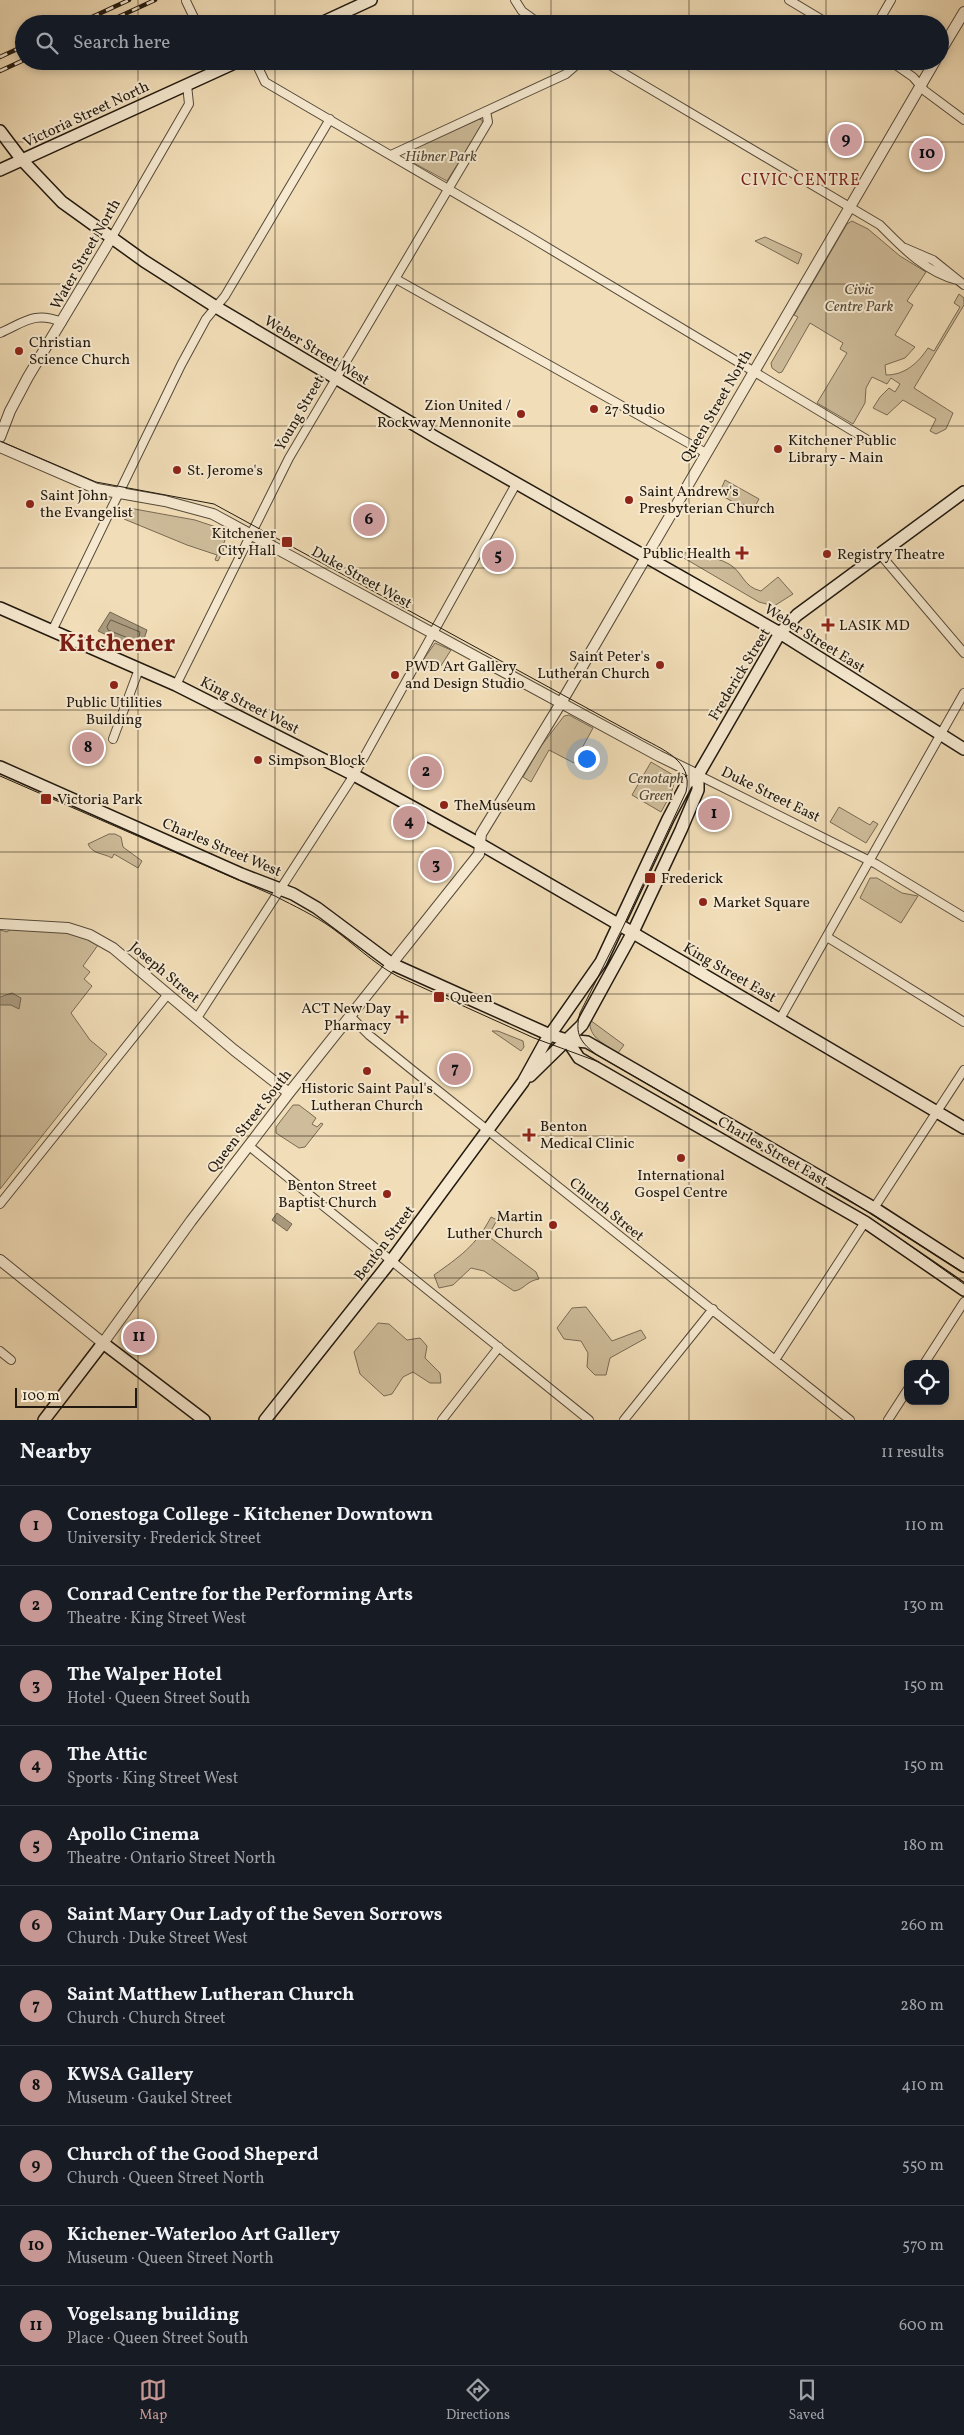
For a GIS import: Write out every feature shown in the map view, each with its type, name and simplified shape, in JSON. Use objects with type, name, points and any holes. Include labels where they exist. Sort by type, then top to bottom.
[{"type":"main road","points":[[339,15],[371,0]]},
{"type":"main road","name":"Victoria Street North","points":[[0,170],[187,85],[211,70]]},
{"type":"main road","name":"Weber Street West","points":[[0,131],[22,160],[62,202],[144,261],[216,307],[336,378],[516,484],[646,557]]},
{"type":"main road","name":"Frederick Street","points":[[618,924],[687,783],[698,775],[780,633],[797,615],[964,492]]},
{"type":"main road","name":"Weber Street East","points":[[646,557],[780,633],[964,749]]},
{"type":"main road","name":"King Street West","points":[[0,608],[176,685],[354,775],[480,844]]},
{"type":"main road","name":"Charles Street West","points":[[0,767],[241,874],[281,889],[318,908],[392,964]]},
{"type":"main road","name":"Frederick Street","points":[[633,932],[698,790],[698,775]]},
{"type":"main road","name":"King Street East","points":[[480,844],[633,932],[964,1128]]},
{"type":"main road","name":"Benton Street","points":[[265,1420],[391,1261],[523,1082],[550,1035],[601,962],[618,924]]},
{"type":"main road","name":"Benton Street","points":[[523,1082],[582,1025],[633,932]]},
{"type":"main road","name":"Charles Street East","points":[[392,964],[550,1035],[567,1040],[587,1042],[874,1208],[964,1266]]},
{"type":"main road","points":[[582,1025],[587,1042]]},
{"type":"main road","name":"Charles Street East","points":[[567,1040],[579,1058],[865,1222],[964,1290]]},
{"type":"main road","points":[[103,1343],[204,1420]]},
{"type":"main road","name":"Queen Street South","points":[[44,1420],[103,1343]]},
{"type":"street","points":[[515,0],[528,15]]},
{"type":"street","points":[[789,0],[814,15]]},
{"type":"street","points":[[882,15],[891,0]]},
{"type":"street","points":[[186,1],[193,15]]},
{"type":"street","points":[[949,37],[964,12]]},
{"type":"street","points":[[259,70],[263,79],[866,439]]},
{"type":"street","points":[[391,155],[486,112],[566,74],[571,70]]},
{"type":"street","points":[[618,70],[880,225],[905,248],[933,260],[961,282]]},
{"type":"street","points":[[902,70],[921,84],[925,91],[964,120]]},
{"type":"street","name":"Queen Street North","points":[[480,844],[481,834],[561,703],[929,70]]},
{"type":"street","name":"Water Street North","points":[[0,437],[10,411],[28,377],[112,238],[189,104],[187,85]]},
{"type":"street","name":"Young Street","points":[[176,685],[289,458],[488,122],[486,112]]},
{"type":"street","points":[[52,631],[181,365],[206,319],[216,307],[330,119]]},
{"type":"street","points":[[396,279],[706,453]]},
{"type":"street","points":[[0,333],[38,316],[46,316],[62,322]]},
{"type":"street","name":"Duke Street West","points":[[0,447],[97,489],[202,509],[561,703]]},
{"type":"street","points":[[197,1018],[354,775],[516,484]]},
{"type":"street","points":[[880,553],[964,652]]},
{"type":"street","points":[[113,739],[139,668]]},
{"type":"street","points":[[780,1019],[868,860],[964,693]]},
{"type":"street","name":"Duke Street East","points":[[561,703],[698,775],[868,860],[964,918]]},
{"type":"street","name":"Queen Street South","points":[[103,1343],[191,1221],[289,1092],[479,854],[480,844]]},
{"type":"street","name":"Joseph Street","points":[[0,924],[68,928],[90,935],[113,948],[289,1092]]},
{"type":"street","points":[[827,937],[964,1022]]},
{"type":"street","points":[[0,1204],[168,994]]},
{"type":"street","name":"Church Street","points":[[350,1016],[369,1035],[850,1420]]},
{"type":"street","points":[[874,1208],[964,1070]]},
{"type":"street","points":[[249,1146],[590,1420]]},
{"type":"street","points":[[775,1360],[865,1222]]},
{"type":"street","points":[[0,1260],[103,1343]]},
{"type":"street","points":[[927,1360],[964,1302]]},
{"type":"street","points":[[624,1420],[713,1309]]},
{"type":"street","points":[[442,1420],[499,1347]]},
{"type":"street","points":[[0,1351],[12,1360]]},
{"type":"street","points":[[888,1420],[904,1395]]},
{"type":"green space","name":"Hibner Park","points":[[479,119],[482,120],[483,124],[447,181],[410,161],[408,156],[410,150]]},
{"type":"green space","name":"Civic Centre Park","points":[[852,221],[868,229],[900,256],[926,272],[907,301],[913,305],[895,335],[915,347],[905,358],[885,365],[886,375],[899,373],[910,367],[920,359],[928,348],[934,351],[960,307],[954,303],[959,294],[964,298],[964,305],[914,388],[953,413],[946,429],[936,434],[930,431],[936,419],[903,400],[887,415],[873,408],[889,388],[895,392],[900,384],[891,378],[887,384],[872,377],[866,388],[865,403],[853,424],[817,403],[847,353],[840,349],[843,343],[810,323],[782,372],[779,373],[772,368],[771,363],[798,317],[794,315],[847,224]]},
{"type":"green space","points":[[765,237],[802,254],[798,264],[755,241]]},
{"type":"green space","points":[[725,480],[759,499],[753,510],[743,504],[742,507],[719,494]]},
{"type":"green space","points":[[129,508],[195,520],[225,530],[222,539],[225,540],[222,548],[224,549],[218,561],[215,560],[217,555],[187,545],[124,519]]},
{"type":"green space","points":[[672,551],[701,555],[723,561],[734,567],[750,586],[761,591],[778,577],[793,594],[774,606],[759,602]]},
{"type":"green space","points":[[435,643],[451,650],[437,672],[421,663]]},
{"type":"green space","points":[[569,715],[593,728],[574,763],[549,750],[531,782],[523,777],[541,746],[564,716]]},
{"type":"green space","name":"Cenotaph Green","points":[[651,762],[673,775],[675,780],[671,794],[661,812],[632,795]]},
{"type":"green space","points":[[839,807],[870,825],[873,821],[878,824],[866,843],[830,822]]},
{"type":"green space","points":[[109,834],[121,837],[123,847],[142,861],[138,868],[114,854],[112,858],[92,850],[88,844]]},
{"type":"green space","points":[[870,878],[877,878],[902,893],[918,896],[901,923],[860,898]]},
{"type":"green space","points":[[12,928],[71,932],[84,935],[98,945],[83,966],[90,972],[84,979],[92,986],[71,1013],[90,1040],[107,1054],[0,1189],[0,930],[7,932]]},
{"type":"green space","points":[[590,1020],[624,1045],[618,1053],[598,1040],[590,1026]]},
{"type":"green space","points":[[492,1031],[498,1031],[523,1041],[524,1047],[521,1051]]},
{"type":"green space","points":[[293,1105],[299,1105],[316,1118],[312,1124],[317,1127],[321,1123],[323,1124],[305,1147],[299,1148],[276,1133],[276,1127]]},
{"type":"green space","points":[[491,1217],[497,1220],[488,1236],[536,1272],[539,1279],[514,1291],[484,1271],[471,1268],[453,1285],[439,1288],[434,1275],[473,1243]]},
{"type":"green space","points":[[586,1307],[612,1341],[641,1330],[646,1338],[610,1358],[606,1375],[595,1375],[587,1367],[588,1353],[581,1341],[564,1339],[557,1328],[572,1308]]},
{"type":"green space","points":[[378,1323],[389,1324],[407,1340],[420,1338],[427,1346],[425,1358],[440,1373],[441,1383],[430,1383],[413,1372],[403,1377],[392,1394],[384,1396],[360,1374],[354,1352]]},
{"type":"water","points":[[110,612],[147,630],[140,651],[98,631]]},
{"type":"water","points":[[12,993],[21,998],[19,1009],[11,1005],[0,1005],[0,997]]},
{"type":"water","points":[[277,1213],[292,1224],[287,1231],[272,1220]]},
{"type":"tram line","points":[[0,441],[96,482],[214,504],[674,757],[685,772],[687,781],[686,792],[623,927],[580,1013],[578,1020],[580,1037],[597,1055],[849,1200],[964,1273]]},
{"type":"tram line","points":[[0,776],[275,896],[325,923],[397,976],[534,1038],[599,1062]]},
{"type":"tram line","points":[[905,1242],[964,1284]]},
{"type":"railway","points":[[96,15],[129,0]]},
{"type":"railway","points":[[122,15],[155,0]]},
{"type":"railway","points":[[0,57],[15,50]]},
{"type":"railway","points":[[0,71],[15,64]]},
{"type":"place","name":"Church of the Good Sheperd","points":[[846,140]]},
{"type":"place","name":"Kichener-Waterloo Art Gallery","points":[[927,154]]},
{"type":"place","name":"Christian Science Church","points":[[19,351]]},
{"type":"place","name":"27 Studio","points":[[594,409]]},
{"type":"place","name":"Zion United / Rockway Mennonite","points":[[521,414]]},
{"type":"place","name":"Kitchener Public Library - Main","points":[[778,449]]},
{"type":"place","name":"St. Jerome's","points":[[177,470]]},
{"type":"place","name":"Saint Andrew's Presbyterian Church","points":[[629,500]]},
{"type":"place","name":"Saint John the Evangelist","points":[[30,504]]},
{"type":"place","name":"Saint Mary Our Lady of the Seven Sorrows","points":[[369,520]]},
{"type":"place","name":"Kitchener City Hall","points":[[287,542]]},
{"type":"place","name":"Public Health","points":[[742,553]]},
{"type":"place","name":"Registry Theatre","points":[[827,554]]},
{"type":"place","name":"Apollo Cinema","points":[[498,556]]},
{"type":"place","name":"LASIK MD","points":[[828,625]]},
{"type":"place","name":"Saint Peter's Lutheran Church","points":[[660,665]]},
{"type":"place","name":"PWD Art Gallery and Design Studio","points":[[395,675]]},
{"type":"place","name":"Public Utilities Building","points":[[114,685]]},
{"type":"place","name":"KWSA Gallery","points":[[88,748]]},
{"type":"place","name":"Simpson Block","points":[[258,760]]},
{"type":"place","name":"Conrad Centre for the Performing Arts","points":[[426,772]]},
{"type":"place","name":"Victoria Park","points":[[46,799]]},
{"type":"place","name":"TheMuseum","points":[[444,805]]},
{"type":"place","name":"Conestoga College - Kitchener Downtown","points":[[714,814]]},
{"type":"place","name":"The Attic","points":[[409,822]]},
{"type":"place","name":"The Walper Hotel","points":[[436,865]]},
{"type":"place","name":"Frederick","points":[[650,878]]},
{"type":"place","name":"Market Square","points":[[703,902]]},
{"type":"place","name":"Queen","points":[[439,997]]},
{"type":"place","name":"ACT New Day Pharmacy","points":[[402,1017]]},
{"type":"place","name":"Saint Matthew Lutheran Church","points":[[455,1069]]},
{"type":"place","name":"Historic Saint Paul's Lutheran Church","points":[[367,1071]]},
{"type":"place","name":"Benton Medical Clinic","points":[[529,1135]]},
{"type":"place","name":"International Gospel Centre","points":[[681,1158]]},
{"type":"place","name":"Benton Street Baptist Church","points":[[387,1194]]},
{"type":"place","name":"Martin Luther Church","points":[[553,1225]]},
{"type":"place","name":"Vogelsang building","points":[[139,1337]]},
{"type":"district","name":"CIVIC CENTRE","points":[[801,179]]},
{"type":"district","name":"Kitchener","points":[[117,642]]}]
